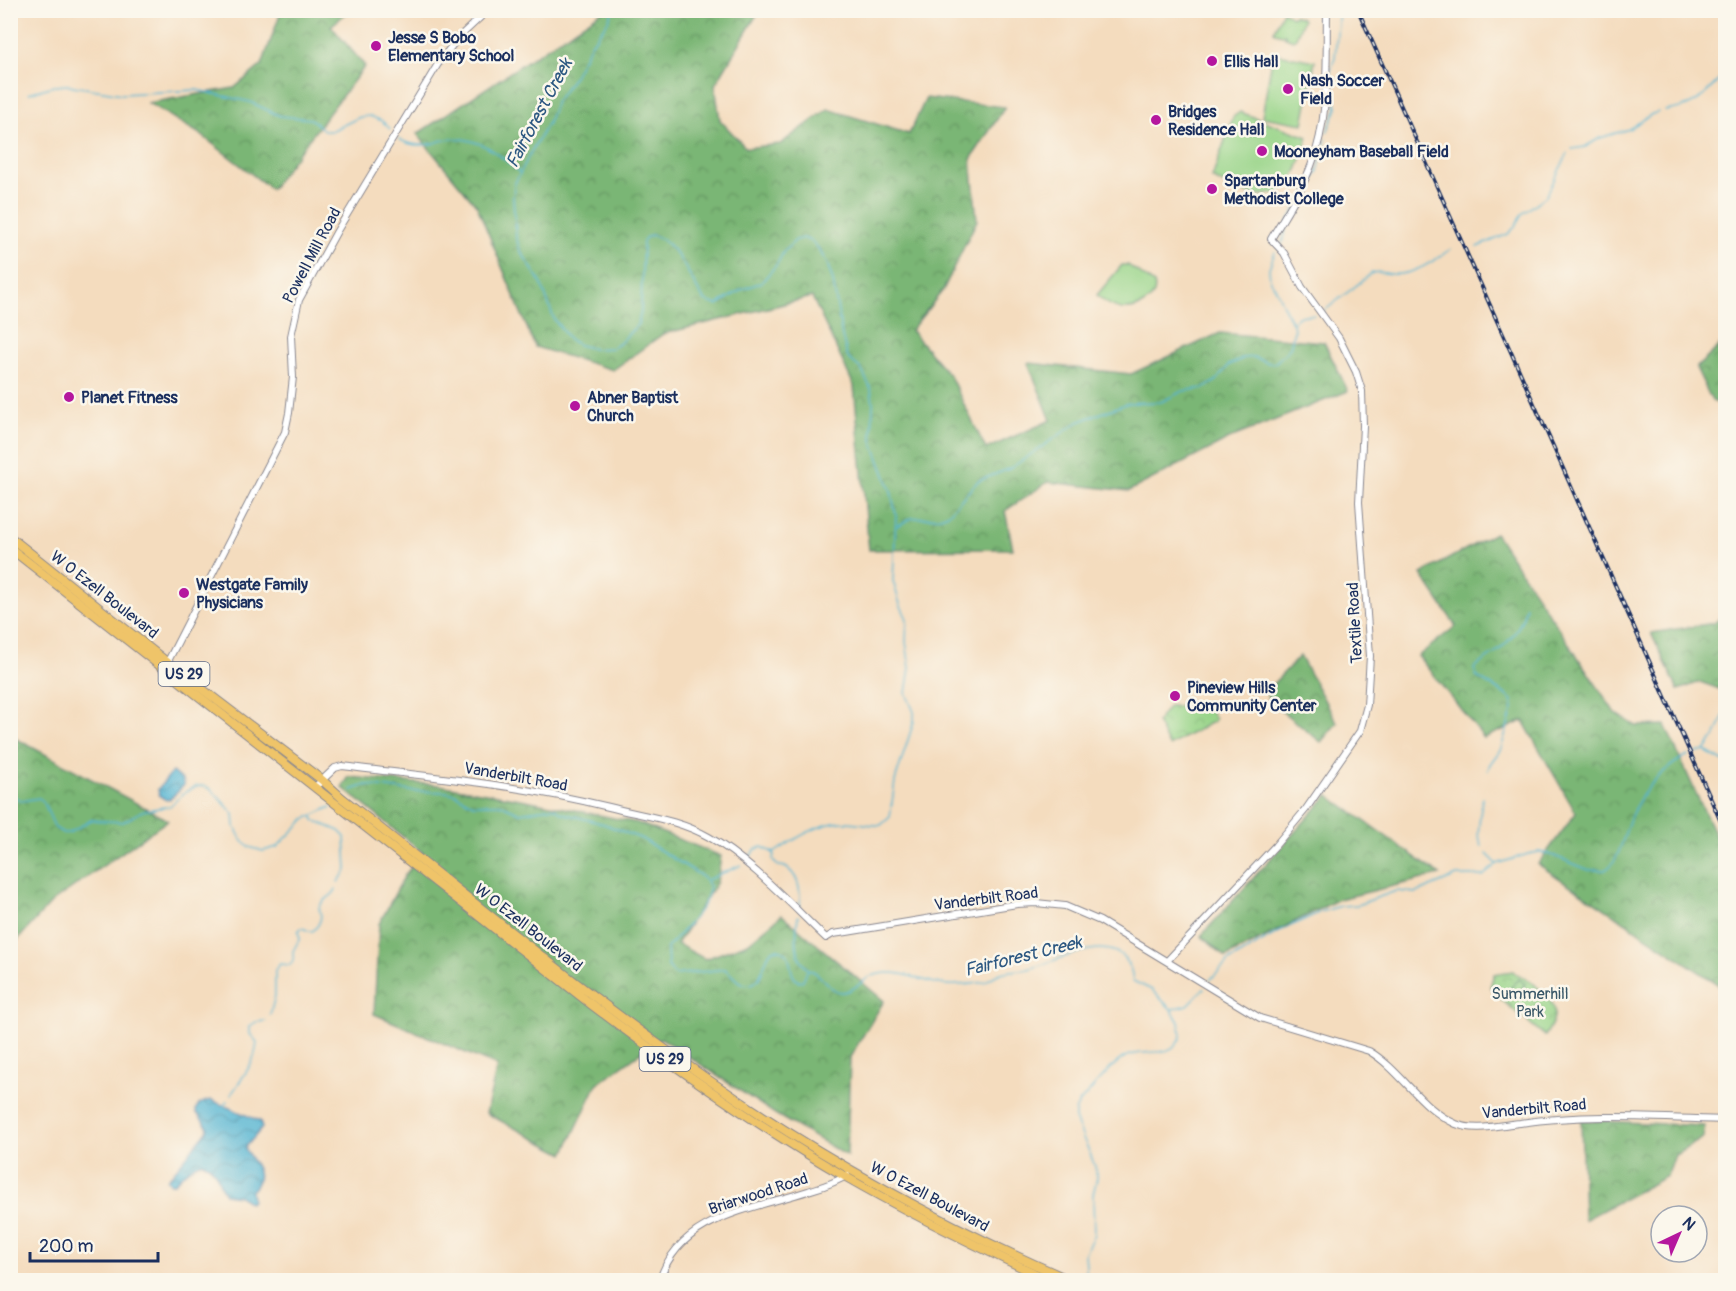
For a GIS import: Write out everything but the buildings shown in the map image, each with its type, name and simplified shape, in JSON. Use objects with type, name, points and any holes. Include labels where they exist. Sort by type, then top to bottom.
[{"type":"main road","name":"W O Ezell Boulevard","points":[[10,537],[315,787],[636,1033],[707,1079],[846,1177],[954,1235],[1049,1281]]},
{"type":"main road","name":"W O Ezell Boulevard","points":[[10,548],[322,780],[636,1033]]},
{"type":"main road","name":"W O Ezell Boulevard","points":[[779,1131],[964,1231],[1070,1281]]},
{"type":"street","name":"Powell Mill Road","points":[[166,666],[285,432],[290,413],[293,377],[291,336],[300,300],[337,231],[438,64],[457,39],[488,10]]},
{"type":"street","name":"Textile Road","points":[[1167,961],[1275,846],[1306,808],[1360,731],[1366,705],[1370,656],[1359,502],[1362,391],[1356,372],[1339,338],[1302,287],[1284,253],[1271,239],[1306,178],[1318,143],[1324,112],[1327,10]]},
{"type":"street","name":"Vanderbilt Road","points":[[315,787],[334,768],[342,766],[460,780],[580,801],[681,824],[717,842],[741,860],[826,938],[833,934],[1017,904],[1056,904],[1084,913],[1260,1018],[1369,1051],[1383,1061],[1433,1110],[1460,1125],[1483,1128],[1570,1116],[1725,1120]]},
{"type":"street","points":[[846,1177],[851,1170]]},
{"type":"street","name":"Briarwood Road","points":[[660,1281],[667,1263],[680,1245],[706,1224],[726,1215],[846,1177]]},
{"type":"green space","points":[[604,10],[759,11],[715,85],[720,120],[746,148],[780,144],[828,109],[909,134],[926,98],[1005,107],[971,159],[977,220],[943,290],[911,330],[950,376],[986,449],[1051,420],[1028,363],[1131,374],[1220,333],[1324,342],[1348,391],[1235,436],[1129,491],[1048,482],[1005,511],[1013,549],[869,550],[854,386],[812,297],[663,334],[613,370],[535,347],[477,206],[417,134]]},
{"type":"green space","points":[[281,11],[349,11],[331,26],[365,66],[271,189],[200,134],[148,103],[234,88],[262,65]]},
{"type":"green space","points":[[1283,11],[1303,20],[1293,40],[1285,37],[1285,34],[1275,33],[1274,30]]},
{"type":"green space","name":"Nash Soccer Field","points":[[1273,53],[1315,61],[1303,124],[1262,117]]},
{"type":"green space","name":"Mooneyham Baseball Field","points":[[1240,112],[1308,137],[1293,178],[1284,188],[1275,193],[1257,195],[1247,193],[1212,178],[1233,117]]},
{"type":"green space","points":[[1122,265],[1128,265],[1154,284],[1153,295],[1145,303],[1133,308],[1118,308],[1108,304],[1097,295]]},
{"type":"green space","points":[[1725,341],[1725,407],[1712,401],[1696,368]]},
{"type":"green space","points":[[1495,533],[1615,713],[1636,726],[1665,725],[1725,857],[1725,989],[1538,864],[1576,813],[1523,721],[1484,738],[1418,656],[1456,626],[1421,574]]},
{"type":"green space","points":[[1725,614],[1725,691],[1700,682],[1678,690],[1651,633],[1714,623]]},
{"type":"green space","points":[[1300,656],[1337,723],[1321,742],[1269,701],[1266,691]]},
{"type":"green space","points":[[1190,701],[1210,710],[1215,719],[1169,746],[1157,722],[1169,706],[1187,706]]},
{"type":"green space","points":[[11,736],[168,820],[52,902],[11,947]]},
{"type":"green space","points":[[349,777],[439,785],[638,823],[721,856],[717,882],[677,944],[705,959],[748,943],[782,915],[884,1001],[850,1057],[847,1156],[775,1114],[661,1038],[597,1084],[564,1154],[486,1113],[497,1066],[374,1014],[379,924],[405,875],[423,853],[342,787]]},
{"type":"green space","points":[[1328,795],[1440,875],[1339,899],[1226,957],[1201,936]]},
{"type":"green space","name":"Summerhill Park","points":[[1513,971],[1533,983],[1551,1001],[1555,1012],[1545,1036],[1503,1001],[1490,987],[1494,974]]},
{"type":"green space","points":[[1519,979],[1525,984],[1515,997],[1508,991]]},
{"type":"green space","points":[[1581,1120],[1705,1126],[1703,1138],[1675,1155],[1667,1176],[1584,1220]]},
{"type":"water","points":[[172,772],[183,780],[184,785],[166,800],[159,795],[158,789]]},
{"type":"water","points":[[211,1100],[260,1121],[262,1128],[245,1148],[258,1174],[256,1185],[251,1191],[250,1203],[239,1196],[225,1194],[214,1171],[204,1163],[193,1166],[174,1183],[167,1180],[207,1131],[208,1127],[196,1109],[201,1103]]},
{"type":"waterway","name":"Fairforest Creek","points":[[613,10],[574,76],[556,101],[548,123],[515,183],[513,197],[516,237],[520,250],[541,283],[554,319],[570,340],[579,345],[594,349],[612,348],[619,344],[638,324],[641,312],[643,242],[651,235],[660,238],[676,253],[705,301],[717,305],[741,290],[762,282],[777,264],[784,251],[796,240],[803,238],[811,241],[827,263],[833,281],[848,358],[861,369],[871,389],[872,440],[891,491],[896,515],[893,581],[907,619],[906,642],[910,668],[906,693],[914,712],[914,721],[895,781],[890,817],[881,825],[848,822],[825,825],[798,837],[774,853]]},
{"type":"waterway","points":[[1327,132],[1337,108],[1330,72],[1335,57],[1339,10]]},
{"type":"waterway","points":[[1665,111],[1686,106],[1700,99],[1726,73]]},
{"type":"waterway","points":[[29,93],[67,85],[122,94],[197,90],[250,102],[280,116],[311,119],[325,131],[331,131],[360,117],[370,116],[382,121],[390,129]]},
{"type":"waterway","points":[[10,96],[16,96]]},
{"type":"waterway","points":[[1572,149],[1585,147],[1600,138],[1629,129],[1659,112]]},
{"type":"waterway","points":[[399,139],[421,145],[447,139],[470,140],[496,153],[520,173]]},
{"type":"waterway","points":[[1282,244],[1288,222],[1317,174],[1326,139]]},
{"type":"waterway","points":[[1477,247],[1508,234],[1522,214],[1546,196],[1568,153]]},
{"type":"waterway","points":[[1324,311],[1372,273],[1396,274],[1414,271],[1451,249]]},
{"type":"waterway","points":[[897,526],[912,518],[940,517],[948,514],[978,481],[1011,468],[1078,422],[1128,403],[1161,402],[1183,391],[1204,388],[1216,381],[1229,365],[1244,358],[1253,357],[1275,363],[1290,348],[1294,331],[1293,323],[1270,281],[1269,268],[1275,252]]},
{"type":"waterway","points":[[1294,322],[1300,316],[1314,315]]},
{"type":"waterway","points":[[1488,770],[1501,749],[1513,708],[1508,696],[1477,677],[1474,669],[1510,639],[1522,620],[1526,606]]},
{"type":"waterway","points":[[1705,751],[1716,735],[1726,711]]},
{"type":"waterway","points":[[1696,753],[1705,751],[1726,763]]},
{"type":"waterway","points":[[1210,980],[1229,961],[1282,930],[1320,912],[1341,906],[1357,905],[1396,891],[1416,893],[1457,876],[1483,876],[1497,864],[1539,852],[1589,870],[1605,870],[1618,854],[1631,816],[1647,789],[1662,773],[1688,755]]},
{"type":"waterway","points":[[352,790],[366,785],[411,791],[446,792],[455,794],[473,804],[500,804],[520,813],[555,808],[562,813],[604,824],[642,839],[700,875],[709,885],[709,893],[700,910],[667,948],[668,966],[675,975],[725,969],[741,983],[752,984],[761,974],[774,949],[785,952],[795,979],[799,982],[803,980],[808,969]]},
{"type":"waterway","points":[[10,794],[21,801],[39,798],[43,801],[55,828],[63,833],[69,833],[91,820],[123,822],[142,811],[170,806],[185,792],[197,786],[205,786],[212,790],[234,814],[235,827],[241,839],[249,847],[263,851],[277,847],[305,819],[331,807]]},
{"type":"waterway","points":[[1482,798],[1478,834],[1482,846]]},
{"type":"waterway","points":[[312,816],[315,821],[339,831],[345,837],[347,870],[338,882]]},
{"type":"waterway","points":[[747,860],[756,849],[762,847],[774,853]]},
{"type":"waterway","name":"Fairforest Creek","points":[[774,854],[775,863],[785,867],[797,880],[800,909]]},
{"type":"waterway","points":[[1487,854],[1496,863]]},
{"type":"waterway","points":[[707,880],[741,865]]},
{"type":"waterway","points":[[270,1015],[275,996],[275,970],[280,964],[290,965],[292,963],[293,951],[300,938],[298,932],[302,928],[312,932],[315,929],[320,921],[320,905],[336,889]]},
{"type":"waterway","name":"Fairforest Creek","points":[[798,916],[796,937],[798,952],[800,959],[808,969],[841,992],[852,989],[869,977]]},
{"type":"waterway","name":"Fairforest Creek","points":[[872,976],[893,973],[946,985],[970,984],[984,982],[1002,973],[1032,968],[1076,953],[1107,949],[1119,954],[1128,964],[1133,981],[1152,990],[1171,1009],[1179,1022],[1181,1036],[1177,1044],[1165,1051],[1133,1054],[1120,1060],[1079,1103],[1075,1111],[1075,1119],[1095,1166],[1097,1178],[1093,1194],[1094,1234],[1085,1253],[1087,1280]]},
{"type":"waterway","points":[[1172,1009],[1188,1005],[1204,989]]},
{"type":"waterway","points":[[231,1095],[248,1070],[256,1050],[257,1042],[250,1034],[250,1026],[256,1022],[266,1021]]},
{"type":"waterway","points":[[224,1106],[227,1101]]},
{"type":"railway","points":[[1358,10],[1726,833]]},
{"type":"place","name":"Jesse S Bobo Elementary School","points":[[376,46]]},
{"type":"place","name":"Ellis Hall","points":[[1212,61]]},
{"type":"place","name":"Nash Soccer Field","points":[[1288,89]]},
{"type":"place","name":"Bridges Residence Hall","points":[[1156,120]]},
{"type":"place","name":"Mooneyham Baseball Field","points":[[1262,151]]},
{"type":"place","name":"Spartanburg Methodist College","points":[[1212,189]]},
{"type":"place","name":"Planet Fitness","points":[[69,397]]},
{"type":"place","name":"Abner Baptist Church","points":[[575,406]]},
{"type":"place","name":"Westgate Family Physicians","points":[[184,593]]},
{"type":"place","name":"Pineview Hills Community Center","points":[[1175,696]]}]
